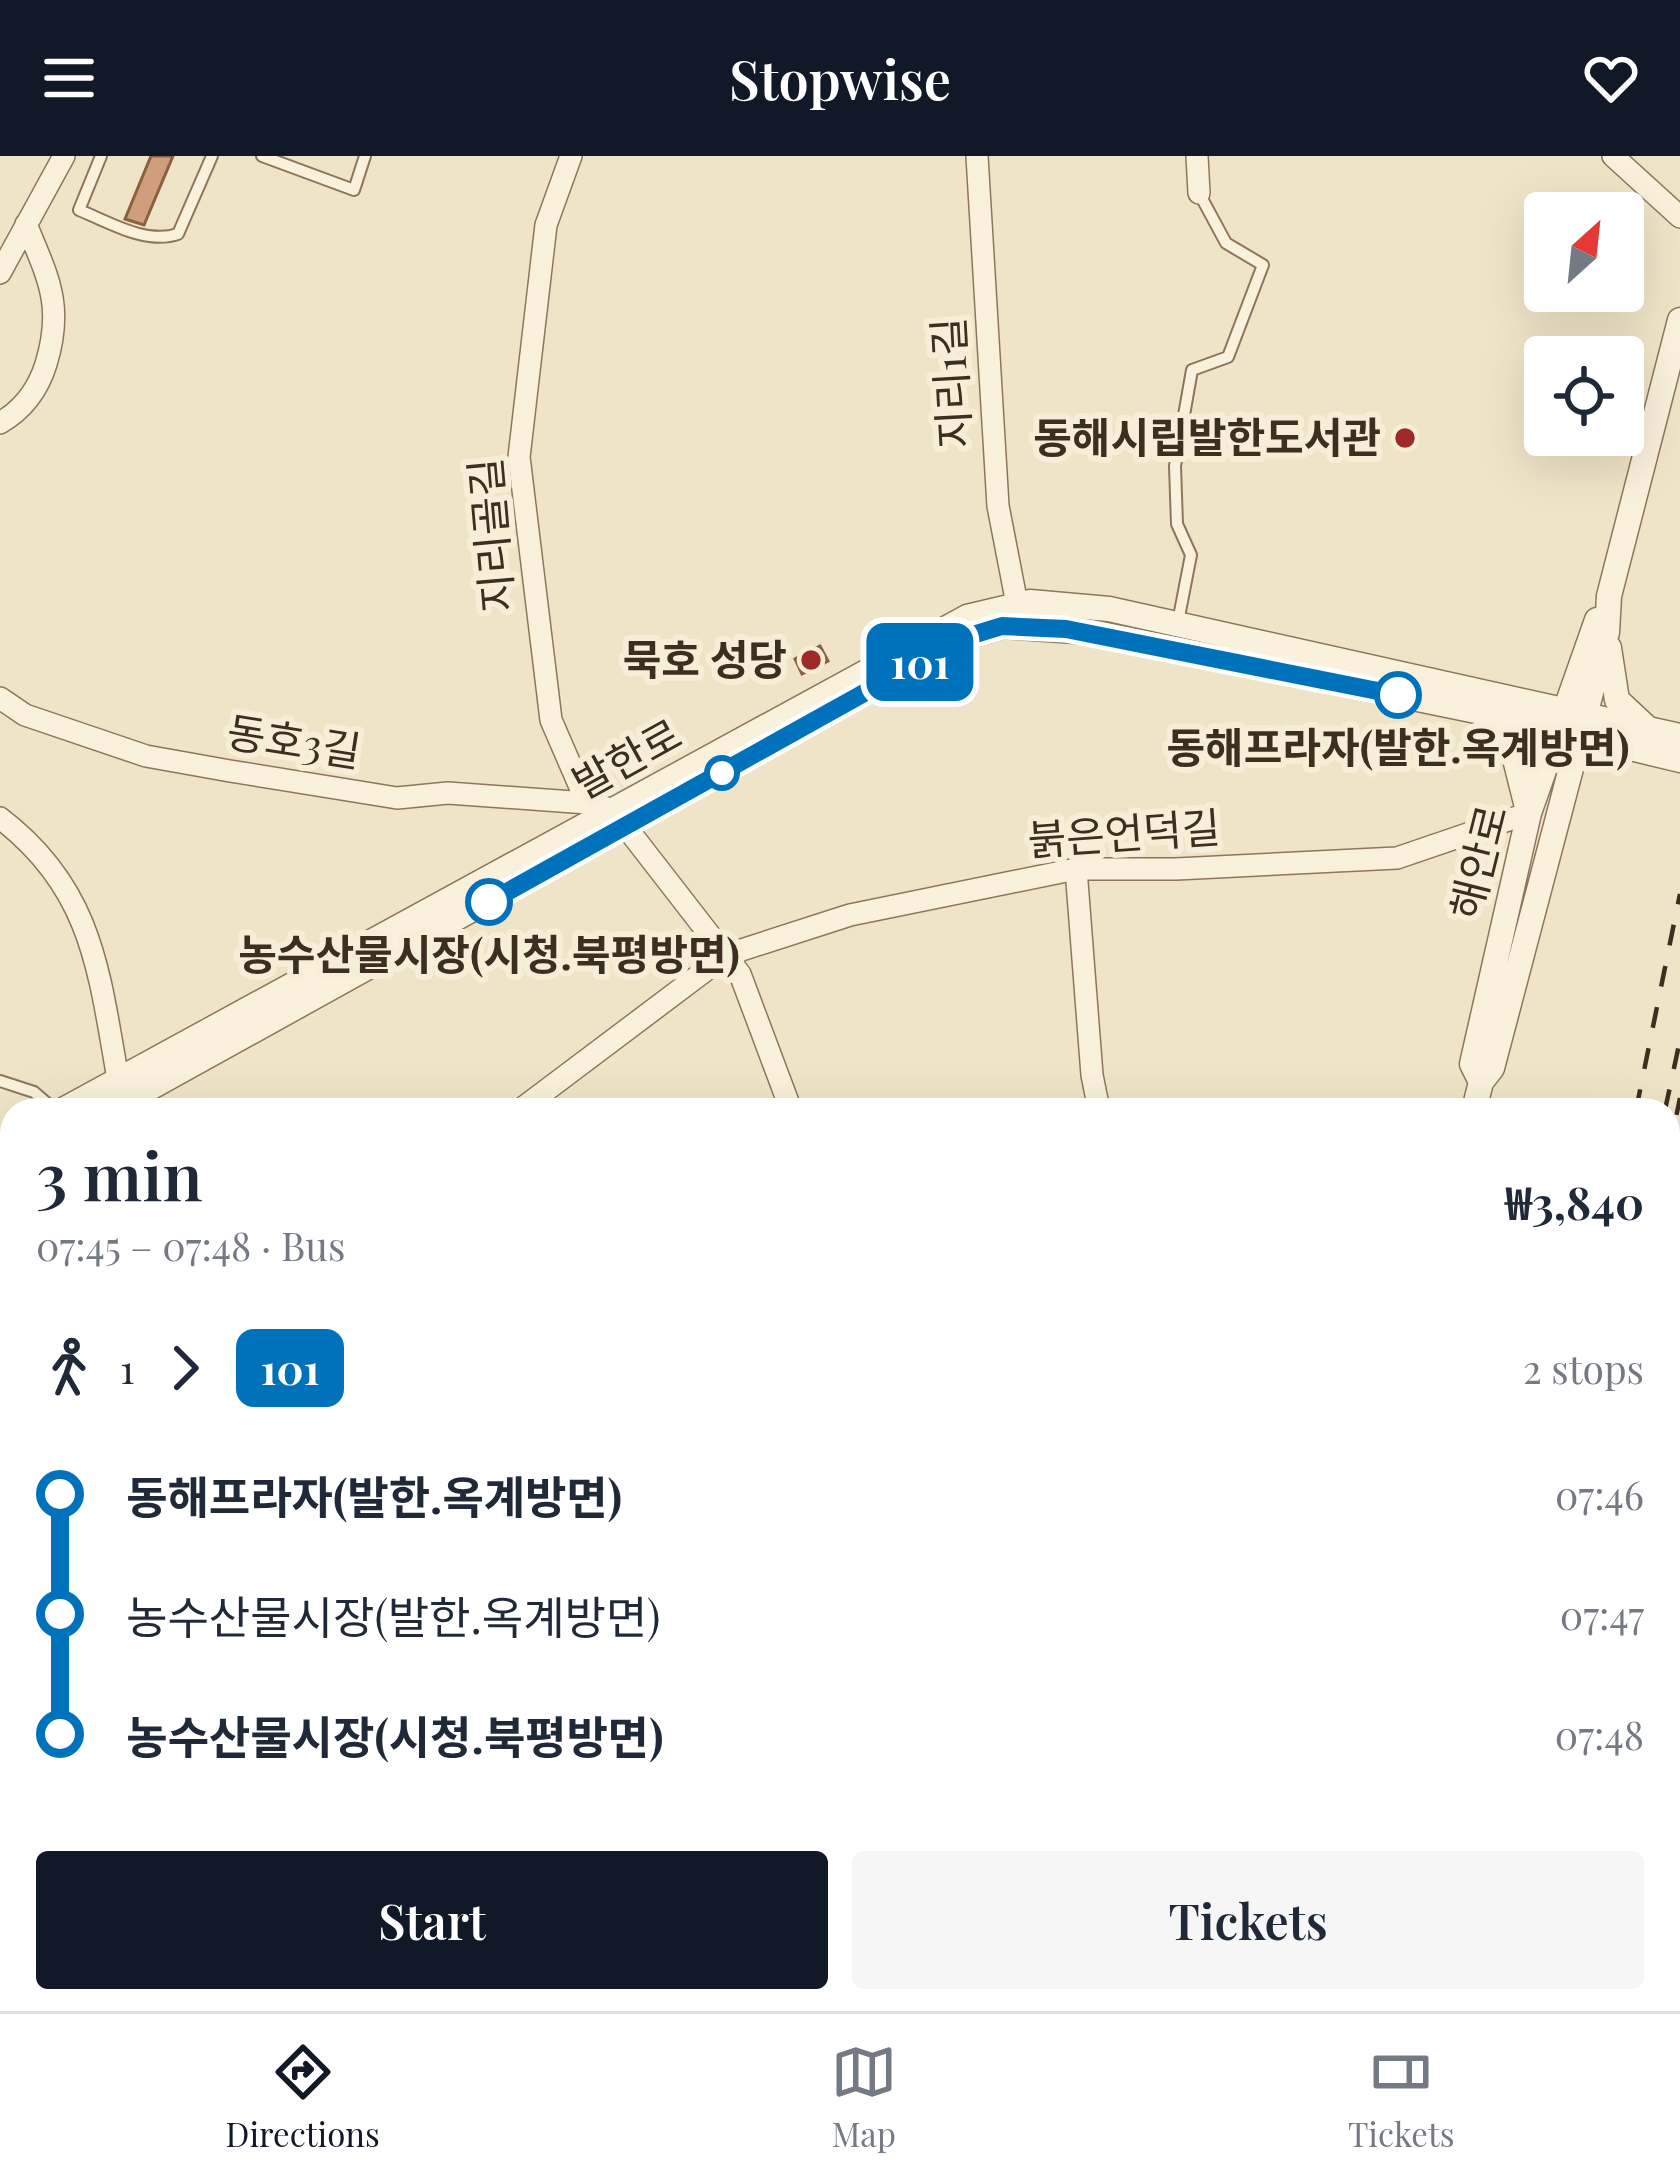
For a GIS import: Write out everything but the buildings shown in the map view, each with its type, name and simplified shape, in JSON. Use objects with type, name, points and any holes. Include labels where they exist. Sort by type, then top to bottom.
[{"type":"street","points":[[0,273],[64,156]]},
{"type":"street","name":"지리골길","points":[[571,156],[546,226],[519,457],[551,720],[587,803]]},
{"type":"street","name":"지리1길","points":[[977,156],[998,506],[1018,615]]},
{"type":"street","points":[[1197,156],[1199,193]]},
{"type":"street","points":[[1613,156],[1680,217]]},
{"type":"street","points":[[0,423],[15,414],[39,386],[57,328],[49,281],[26,224]]},
{"type":"street","name":"해안로","points":[[1480,1082],[1472,1064],[1529,813],[1607,632],[1609,596],[1680,320]]},
{"type":"street","name":"해안로","points":[[1477,1098],[1480,1082],[1492,1068],[1593,626],[1609,596]]},
{"type":"street","name":"발한로","points":[[117,1098],[620,818],[966,637],[1018,615],[1109,609],[1572,722],[1680,760]]},
{"type":"street","name":"발한로","points":[[1018,615],[1486,713],[1647,728],[1680,736]]},
{"type":"street","points":[[1607,632],[1617,700],[1647,728]]},
{"type":"street","name":"동호3길","points":[[0,698],[25,715],[146,756],[208,768],[398,798],[448,793],[587,803]]},
{"type":"street","points":[[1486,713],[1508,731],[1529,813]]},
{"type":"street","points":[[587,803],[620,818],[740,974],[786,1098]]},
{"type":"street","name":"붉은언덕길","points":[[536,1098],[726,955],[850,914],[1076,869],[1397,858],[1529,813]]},
{"type":"street","points":[[0,818],[59,874],[96,951],[117,1098]]},
{"type":"street","points":[[1076,869],[1097,1098]]},
{"type":"lane","points":[[100,156],[79,209],[144,236],[164,239],[178,234],[187,219],[212,156]]},
{"type":"lane","points":[[262,156],[354,190],[365,156]]},
{"type":"lane","points":[[1177,624],[1191,555],[1177,524],[1175,466],[1192,370],[1228,357],[1263,266],[1226,243],[1199,193]]},
{"type":"lane","points":[[0,1081],[42,1098]]},
{"type":"railway","points":[[1638,1098],[1680,894]]},
{"type":"railway","points":[[1668,1098],[1680,1040]]},
{"type":"bus line","name":"101","points":[[489,902],[986,629],[1020,626],[1090,632],[1398,695]]},
{"type":"place","name":"동해시립발한도서관","points":[[1405,438]]},
{"type":"place","name":"묵호 성당","points":[[811,660]]},
{"type":"place","name":"동해프라자(발한.옥계방면)","points":[[1398,695]]},
{"type":"place","name":"농수산물시장(시청.북평방면)","points":[[489,902]]}]
